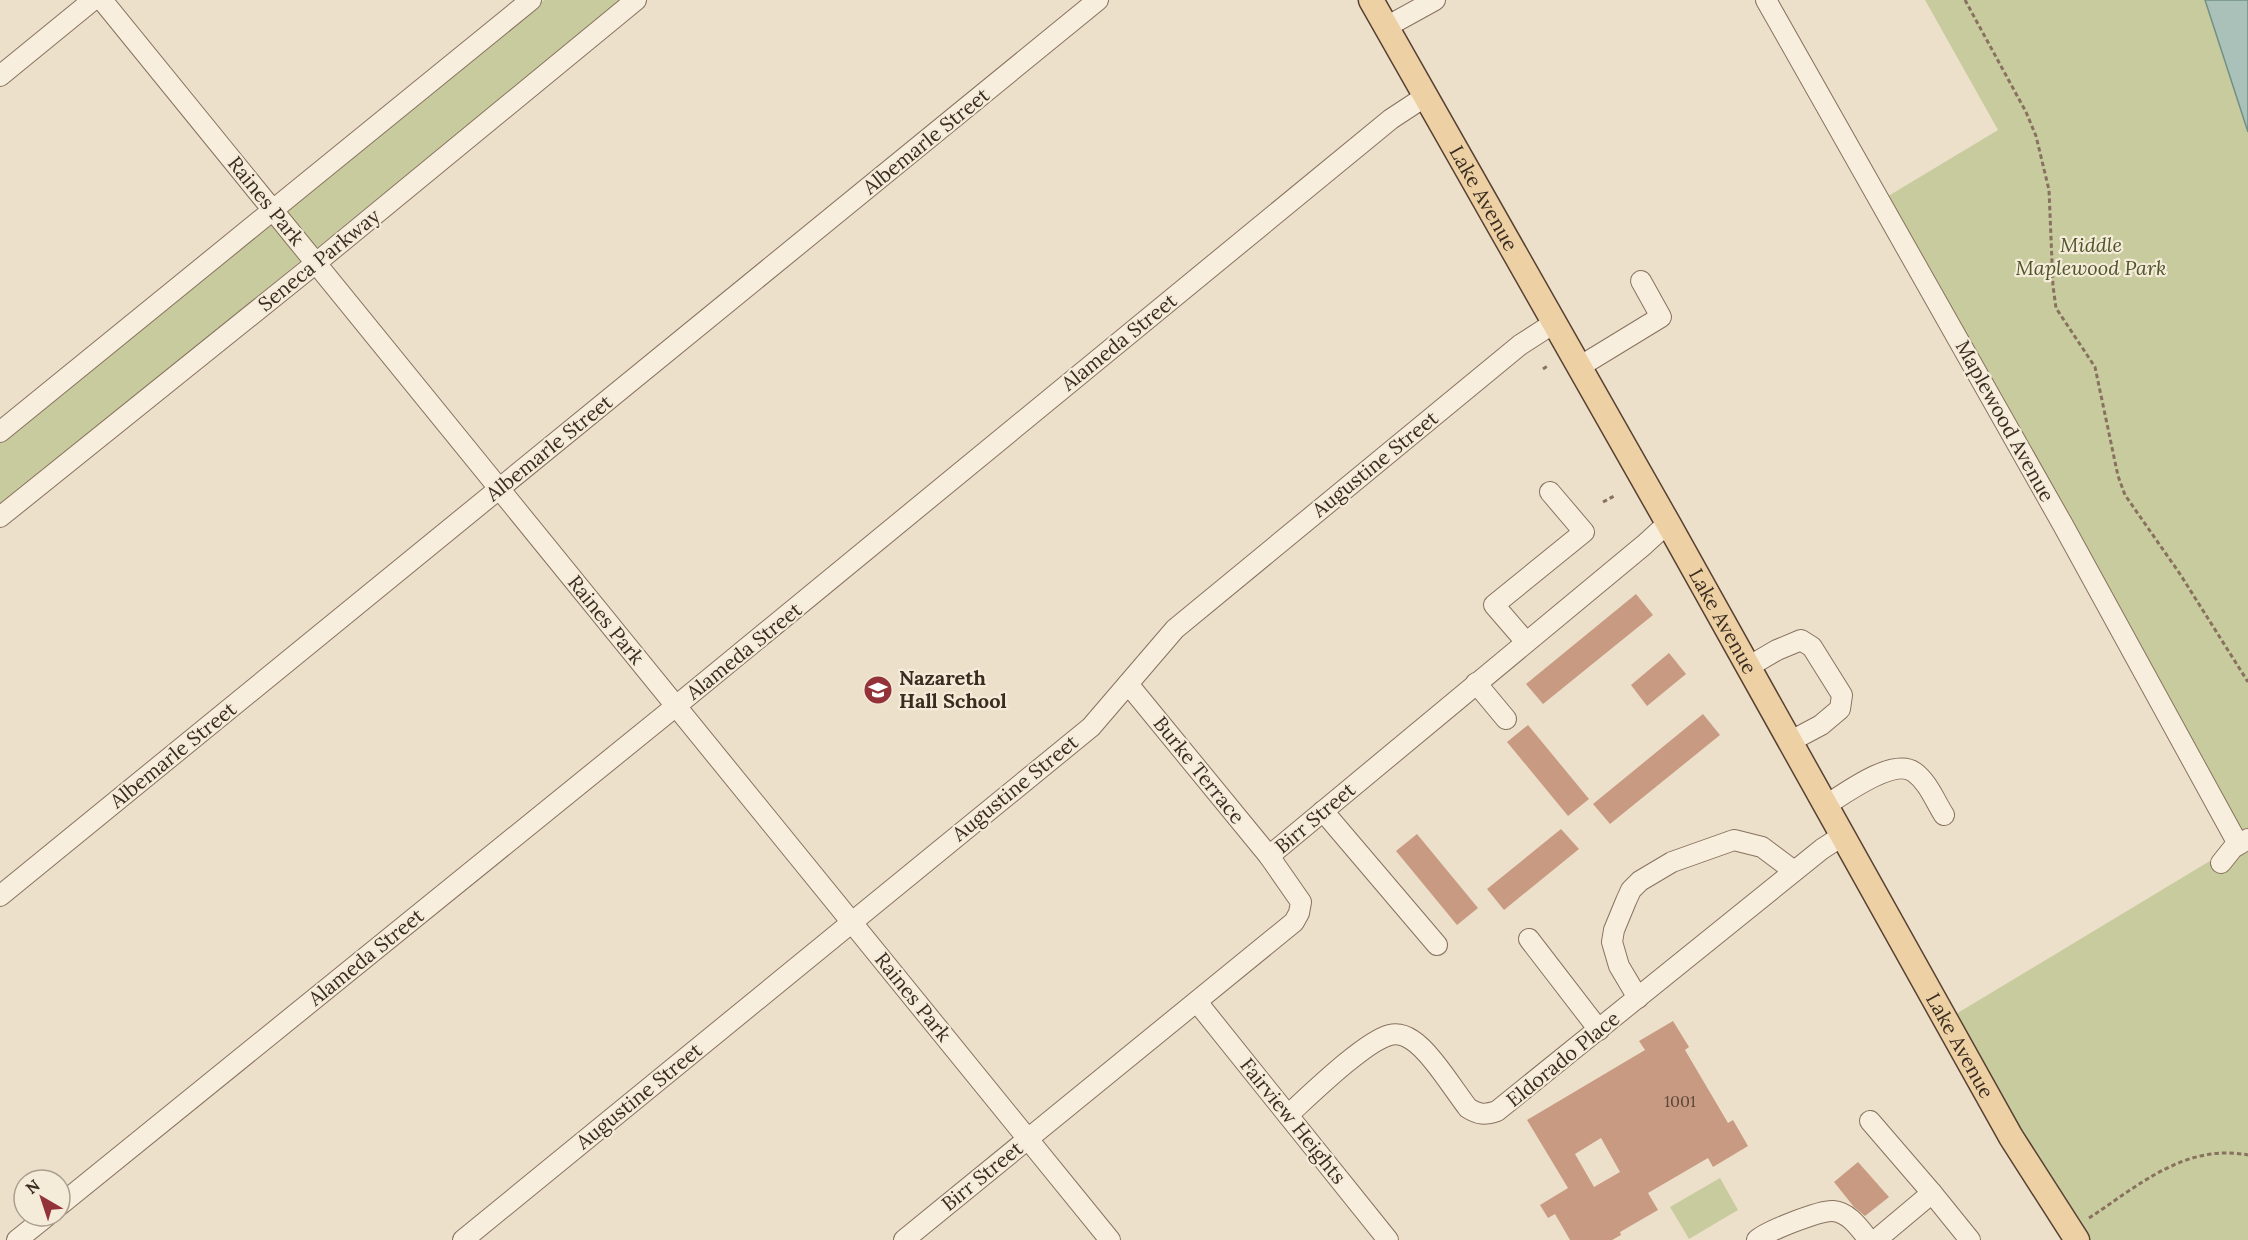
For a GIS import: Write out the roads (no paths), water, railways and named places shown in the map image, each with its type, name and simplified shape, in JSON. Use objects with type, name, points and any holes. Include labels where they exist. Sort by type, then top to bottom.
[{"type":"main road","name":"Lake Avenue","points":[[1371,0],[1791,741],[2011,1137],[2077,1240]]},
{"type":"street","points":[[0,76],[93,0]]},
{"type":"street","name":"Raines Park","points":[[102,0],[1110,1240]]},
{"type":"street","points":[[0,432],[531,0]]},
{"type":"street","name":"Seneca Parkway","points":[[0,517],[316,263],[636,0]]},
{"type":"street","name":"Albemarle Street","points":[[0,896],[1098,0]]},
{"type":"street","points":[[1386,27],[1435,0]]},
{"type":"street","name":"Maplewood Avenue","points":[[1766,0],[2243,842]]},
{"type":"street","name":"Alameda Street","points":[[72,1195],[676,706],[1391,119],[1426,96]]},
{"type":"street","points":[[1579,367],[1661,317],[1641,280]]},
{"type":"street","name":"Augustine Street","points":[[463,1240],[487,1233],[852,922],[1091,727],[1174,629],[1520,345],[1554,323]]},
{"type":"street","points":[[1526,642],[1494,605],[1584,532],[1550,492]]},
{"type":"street","name":"Birr Street","points":[[904,1240],[1293,922],[1299,913],[1301,902],[1269,856],[1668,523]]},
{"type":"street","points":[[1748,667],[1777,650],[1801,640],[1812,647],[1842,695],[1840,709],[1821,725],[1791,741]]},
{"type":"street","points":[[1476,683],[1506,719]]},
{"type":"street","name":"Burke Terrace","points":[[1128,684],[1269,856]]},
{"type":"street","points":[[1826,806],[1882,773],[1900,768],[1913,771],[1925,783],[1944,815]]},
{"type":"street","points":[[1323,810],[1437,945]]},
{"type":"street","name":"Eldorado Place","points":[[1288,1115],[1363,1050],[1390,1035],[1402,1035],[1414,1041],[1424,1050],[1468,1108],[1485,1115],[1497,1111],[1794,871],[1842,836]]},
{"type":"street","points":[[1638,998],[1619,966],[1612,942],[1614,930],[1631,890],[1640,881],[1672,862],[1734,840],[1762,847],[1794,871]]},
{"type":"street","points":[[2222,863],[2229,851],[2243,842]]},
{"type":"street","points":[[1529,939],[1599,1030]]},
{"type":"street","name":"Fairview Heights","points":[[1197,1002],[1388,1240]]},
{"type":"street","points":[[1870,1121],[1970,1240]]},
{"type":"street","points":[[1876,1240],[1932,1194]]},
{"type":"street","points":[[1757,1240],[1786,1224],[1832,1211],[1850,1218],[1869,1240]]},
{"type":"street","points":[[17,1240],[32,1228]]},
{"type":"water","points":[[2205,0],[2248,0],[2248,132]]},
{"type":"place","name":"Nazareth Hall School","points":[[878,690]]},
{"type":"park label","name":"Middle Maplewood Park","points":[[2091,256]]}]
